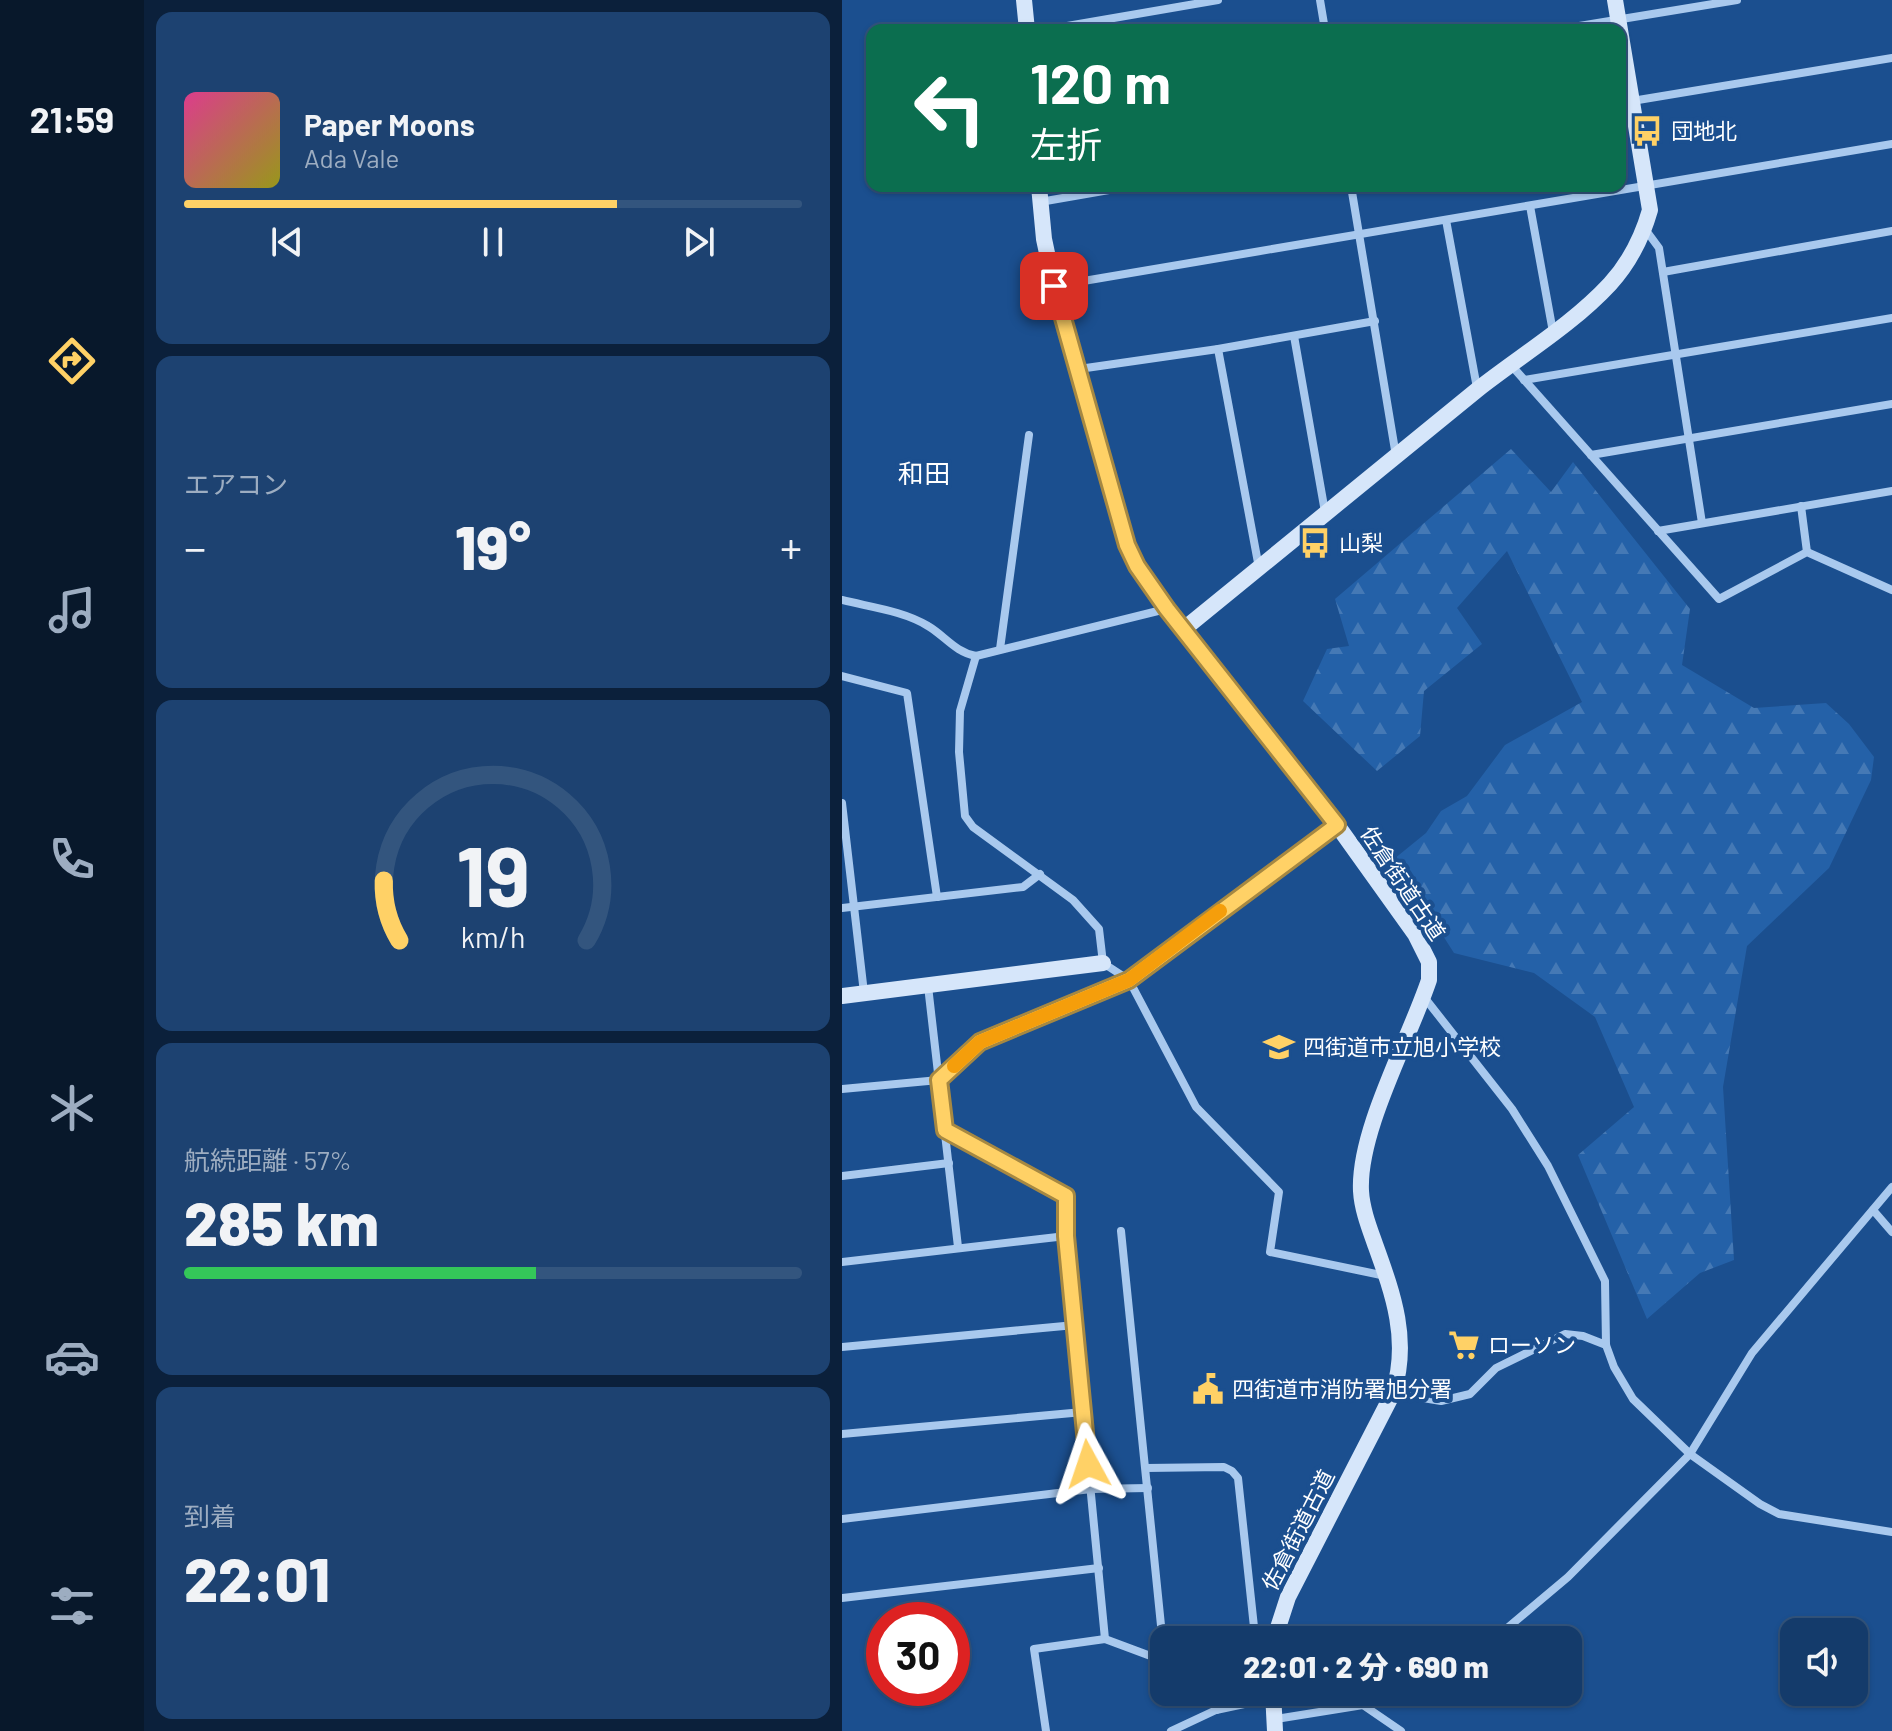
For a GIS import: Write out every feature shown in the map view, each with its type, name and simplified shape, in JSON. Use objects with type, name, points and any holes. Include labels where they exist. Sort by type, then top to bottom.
[{"type":"street","points":[[1024,0],[1026,24]]},
{"type":"street","points":[[1079,24],[1218,0]]},
{"type":"street","points":[[1320,0],[1324,24]]},
{"type":"street","points":[[1615,0],[1619,24]]},
{"type":"street","points":[[1593,24],[1737,0]]},
{"type":"street","points":[[1184,629],[1610,284],[1641,241],[1650,210],[1626,102],[1892,58]]},
{"type":"street","points":[[1626,190],[1892,144]]},
{"type":"street","points":[[1040,194],[1063,192]]},
{"type":"street","points":[[1352,192],[1396,457]]},
{"type":"street","points":[[1054,286],[1612,192]]},
{"type":"street","name":"佐倉街道古道","points":[[1040,194],[1044,239],[1054,286],[1127,545],[1137,566],[1167,609],[1337,825],[1424,948],[1429,971],[1423,996],[1372,1127],[1361,1175],[1365,1216],[1398,1315],[1401,1335],[1399,1373],[1393,1393],[1288,1597],[1278,1626]]},
{"type":"street","points":[[1530,206],[1553,332]]},
{"type":"street","points":[[1446,220],[1477,390]]},
{"type":"street","points":[[1645,229],[1659,248],[1702,523]]},
{"type":"street","points":[[1663,272],[1892,231]]},
{"type":"street","points":[[1524,380],[1892,318]]},
{"type":"street","points":[[1079,369],[1218,349],[1375,321]]},
{"type":"street","points":[[1294,336],[1325,516]]},
{"type":"street","points":[[1218,349],[1259,569]]},
{"type":"street","points":[[1511,365],[1719,599],[1807,552]]},
{"type":"street","points":[[1591,455],[1892,404]]},
{"type":"street","points":[[1000,649],[1029,435]]},
{"type":"street","points":[[1658,531],[1892,491]]},
{"type":"street","points":[[1801,506],[1807,552]]},
{"type":"street","points":[[1807,552],[1892,590]]},
{"type":"street","points":[[842,600],[910,617],[928,626],[965,654],[976,656],[1167,609]]},
{"type":"street","points":[[976,656],[960,711],[959,752],[965,816],[973,827],[1073,900],[1099,929],[1103,963]]},
{"type":"street","points":[[842,676],[907,693],[937,897]]},
{"type":"street","points":[[842,803],[865,994]]},
{"type":"street","points":[[842,1089],[939,1080],[980,1042],[1129,980],[1337,825]]},
{"type":"street","points":[[842,908],[1023,887],[1040,874]]},
{"type":"street","points":[[842,996],[1103,963],[1129,980],[1196,1107],[1279,1192],[1270,1252],[1386,1276]]},
{"type":"street","points":[[928,986],[958,1247]]},
{"type":"street","points":[[1423,996],[1512,1109],[1548,1166],[1605,1281],[1606,1345],[1614,1367],[1633,1399],[1690,1454],[1740,1491],[1779,1514],[1892,1532]]},
{"type":"street","points":[[945,1130],[1066,1196],[1066,1236],[1105,1639]]},
{"type":"street","points":[[842,1176],[949,1163]]},
{"type":"street","points":[[1510,1626],[1568,1577],[1690,1454],[1752,1353],[1892,1187]]},
{"type":"street","points":[[1873,1210],[1892,1232]]},
{"type":"street","points":[[1121,1231],[1161,1626]]},
{"type":"street","points":[[842,1262],[1066,1236]]},
{"type":"street","points":[[842,1347],[1075,1325]]},
{"type":"street","points":[[1393,1393],[1441,1401],[1470,1394],[1496,1368],[1565,1334],[1583,1336],[1606,1345]]},
{"type":"street","points":[[842,1434],[1083,1412]]},
{"type":"street","points":[[1146,1468],[1224,1467],[1238,1478],[1254,1626]]},
{"type":"street","points":[[842,1519],[1091,1489],[1148,1488]]},
{"type":"street","points":[[842,1598],[1099,1568]]},
{"type":"street","points":[[1046,1731],[1034,1649],[1105,1639],[1150,1653]]},
{"type":"street","points":[[1216,1706],[1216,1710]]},
{"type":"street","points":[[1171,1731],[1231,1706]]},
{"type":"street","points":[[1276,1725],[1359,1706]]},
{"type":"street","points":[[1364,1706],[1401,1731]]},
{"type":"green space","points":[[1511,449],[1551,492],[1573,462],[1690,609],[1682,665],[1754,708],[1826,703],[1849,724],[1874,757],[1871,780],[1829,868],[1747,946],[1723,1087],[1734,1260],[1700,1273],[1647,1319],[1578,1155],[1634,1107],[1595,1017],[1534,973],[1454,953],[1394,859],[1426,833],[1441,811],[1467,796],[1505,745],[1582,702],[1507,551],[1457,608],[1482,644],[1424,691],[1420,736],[1377,771],[1303,701],[1327,649],[1349,646],[1335,599]]},
{"type":"slow traffic","points":[[954,1066],[980,1042],[1129,980],[1220,911]]},
{"type":"place","name":"団地北","points":[[1647,131]]},
{"type":"place","name":"山梨","points":[[1315,543]]},
{"type":"place","name":"四街道市立旭小学校","points":[[1279,1047]]},
{"type":"place","name":"ローソン","points":[[1464,1345]]},
{"type":"place","name":"四街道市消防署旭分署","points":[[1208,1389]]},
{"type":"district","name":"和田","points":[[924,474]]},
{"type":"route","points":[[1054,286],[1127,545],[1137,566],[1167,609],[1337,825],[1129,980],[980,1042],[939,1080],[945,1130],[1066,1196],[1066,1236],[1088,1464]]}]
